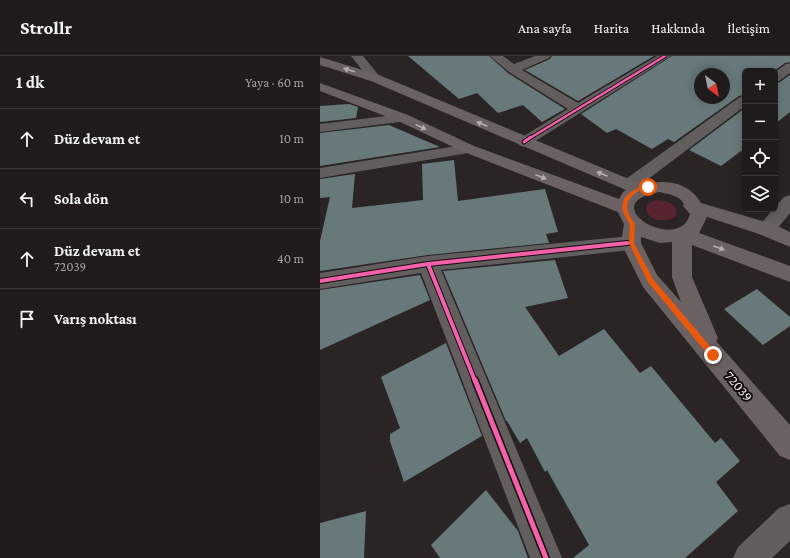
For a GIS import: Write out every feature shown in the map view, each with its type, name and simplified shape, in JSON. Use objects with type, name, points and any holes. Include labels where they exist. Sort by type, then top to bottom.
[{"type":"main road","points":[[320,61],[375,78],[634,187],[653,186],[670,188],[689,198],[692,206],[699,213],[697,222],[692,230],[669,237],[643,231],[403,118],[320,87]]},
{"type":"main road","points":[[629,225],[626,200],[634,187]]},
{"type":"main road","points":[[692,206],[766,229],[790,240]]},
{"type":"main road","name":"72039","points":[[629,225],[650,281],[790,446]]},
{"type":"main road","points":[[682,234],[790,274]]},
{"type":"main road","points":[[682,234],[682,277],[713,355]]},
{"type":"street","points":[[357,56],[375,78]]},
{"type":"street","points":[[496,56],[513,69],[577,109]]},
{"type":"street","points":[[513,69],[545,56]]},
{"type":"street","points":[[524,142],[665,56]]},
{"type":"street","points":[[778,76],[790,67]]},
{"type":"street","points":[[634,187],[742,102]]},
{"type":"street","points":[[320,128],[403,118]]},
{"type":"street","points":[[320,173],[469,149]]},
{"type":"street","points":[[766,229],[790,201]]},
{"type":"street","points":[[320,281],[428,264],[629,225]]},
{"type":"street","points":[[428,264],[546,558]]},
{"type":"street","points":[[749,558],[790,519]]},
{"type":"shaded area","points":[[656,200],[668,202],[674,206],[676,208],[676,216],[667,220],[657,220],[652,218],[647,211],[647,206],[649,203]]},
{"type":"building","points":[[408,56],[489,56],[508,73],[565,109],[542,122],[523,105],[498,113],[477,93],[459,99]]},
{"type":"building","points":[[552,56],[654,56],[578,101],[525,70],[550,59]]},
{"type":"building","points":[[672,56],[790,56],[790,62],[785,63],[778,68],[742,68],[742,96],[730,102],[730,68],[694,68],[694,104],[728,104],[674,142],[668,139],[652,149],[616,129],[607,133],[581,114]]},
{"type":"building","points":[[790,75],[790,112],[778,122],[778,82]]},
{"type":"building","points":[[349,104],[358,107],[356,118],[320,122],[320,106]]},
{"type":"building","points":[[742,110],[742,150],[721,166],[689,150]]},
{"type":"building","points":[[389,125],[440,147],[320,166],[320,133]]},
{"type":"building","points":[[454,160],[458,201],[545,189],[558,232],[546,234],[549,243],[428,255],[320,271],[320,241],[330,197],[320,198],[320,179],[355,174],[352,208],[423,200],[422,164]]},
{"type":"building","points":[[555,260],[568,298],[525,307],[559,356],[604,329],[640,373],[651,366],[715,443],[721,438],[740,461],[716,482],[738,511],[685,558],[573,558],[589,545],[547,470],[545,472],[527,438],[520,443],[506,421],[443,271]]},
{"type":"building","points":[[420,275],[430,300],[320,350],[320,290]]},
{"type":"building","points":[[757,289],[790,317],[790,326],[763,345],[724,309]]},
{"type":"building","points":[[446,343],[482,436],[404,482],[390,441],[390,434],[400,428],[381,377]]},
{"type":"building","points":[[486,490],[518,531],[528,558],[440,558],[431,545]]},
{"type":"building","points":[[366,511],[364,558],[320,558],[320,523]]},
{"type":"cycle path","points":[[524,142],[665,56]]},
{"type":"cycle path","points":[[320,281],[428,264],[631,243]]},
{"type":"cycle path","points":[[428,264],[546,558]]},
{"type":"route","points":[[648,187],[638,189],[626,200],[624,208],[626,216],[633,224],[631,243],[650,281],[713,355]]}]
